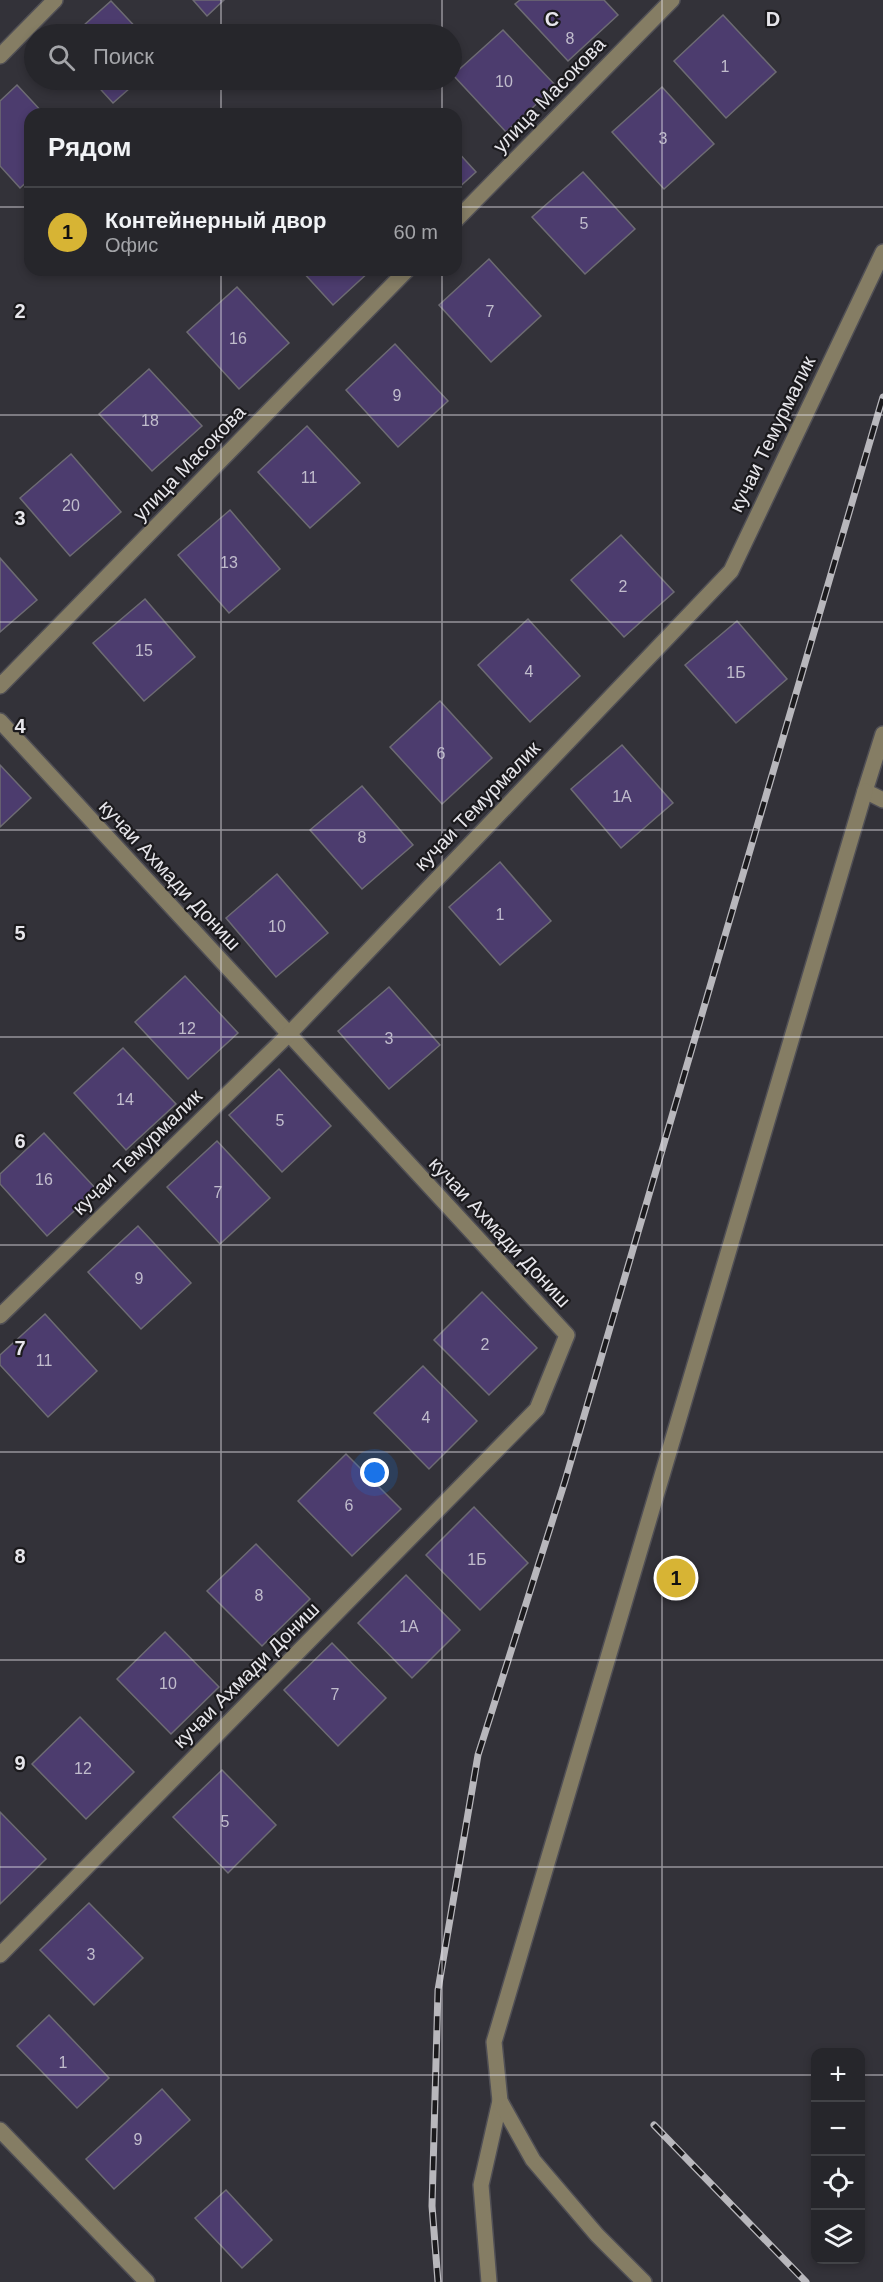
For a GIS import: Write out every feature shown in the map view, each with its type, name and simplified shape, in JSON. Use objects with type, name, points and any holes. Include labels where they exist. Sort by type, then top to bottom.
[{"type":"street","points":[[31,24],[55,0]]},
{"type":"street","name":"улица Масокова","points":[[462,214],[672,0]]},
{"type":"street","points":[[0,56],[24,32]]},
{"type":"street","name":"кучаи Темурмалик","points":[[0,1316],[289,1034],[730,571],[883,252]]},
{"type":"street","name":"улица Масокова","points":[[0,686],[401,276]]},
{"type":"street","name":"кучаи Ахмади Дониш","points":[[0,721],[567,1335],[537,1409],[0,1955]]},
{"type":"street","points":[[489,2282],[481,2185],[500,2101],[494,2042],[883,734]]},
{"type":"street","points":[[865,791],[883,800]]},
{"type":"street","points":[[500,2101],[533,2160],[597,2235],[644,2282]]},
{"type":"street","points":[[0,2130],[147,2282]]},
{"type":"building","points":[[193,0],[224,0],[207,16]]},
{"type":"building","points":[[520,0],[604,0],[618,15],[568,61],[515,4]]},
{"type":"building","points":[[111,1],[133,24],[85,24]]},
{"type":"building","points":[[723,15],[776,72],[726,118],[674,61]]},
{"type":"building","points":[[503,30],[556,86],[506,132],[462,85],[462,67]]},
{"type":"building","points":[[17,85],[38,108],[24,108],[24,184],[20,188],[0,166],[0,101]]},
{"type":"building","points":[[662,87],[714,144],[664,189],[612,132]]},
{"type":"building","points":[[101,90],[128,90],[113,103]]},
{"type":"building","points":[[462,157],[476,172],[462,185]]},
{"type":"building","points":[[583,172],[635,229],[585,274],[532,217]]},
{"type":"building","points":[[489,259],[541,316],[491,362],[439,305]]},
{"type":"building","points":[[306,276],[364,276],[333,305]]},
{"type":"building","points":[[237,287],[289,343],[239,389],[187,332]]},
{"type":"building","points":[[395,344],[448,401],[398,447],[346,390]]},
{"type":"building","points":[[149,369],[202,426],[152,471],[99,414]]},
{"type":"building","points":[[307,426],[360,483],[310,528],[258,472]]},
{"type":"building","points":[[71,454],[121,512],[70,556],[20,498]]},
{"type":"building","points":[[230,510],[280,569],[229,613],[178,555]]},
{"type":"building","points":[[621,535],[674,592],[624,637],[571,580]]},
{"type":"building","points":[[0,558],[37,600],[0,632]]},
{"type":"building","points":[[145,599],[195,657],[144,701],[93,643]]},
{"type":"building","points":[[528,619],[580,676],[530,722],[478,665]]},
{"type":"building","points":[[737,621],[787,679],[736,723],[685,665]]},
{"type":"building","points":[[440,701],[492,758],[442,804],[390,747]]},
{"type":"building","points":[[622,745],[673,803],[621,848],[571,789]]},
{"type":"building","points":[[0,765],[31,798],[0,827]]},
{"type":"building","points":[[362,786],[413,845],[362,889],[310,830]]},
{"type":"building","points":[[500,862],[551,921],[500,965],[449,907]]},
{"type":"building","points":[[277,874],[328,933],[276,977],[226,918]]},
{"type":"building","points":[[185,976],[238,1033],[188,1079],[135,1022]]},
{"type":"building","points":[[389,987],[440,1045],[389,1089],[338,1031]]},
{"type":"building","points":[[123,1048],[176,1104],[126,1150],[74,1093]]},
{"type":"building","points":[[279,1069],[331,1126],[282,1172],[229,1115]]},
{"type":"building","points":[[44,1133],[97,1190],[47,1236],[0,1184],[0,1174]]},
{"type":"building","points":[[217,1141],[270,1198],[220,1244],[167,1187]]},
{"type":"building","points":[[138,1226],[191,1283],[141,1329],[88,1272]]},
{"type":"building","points":[[482,1292],[537,1348],[489,1395],[434,1340]]},
{"type":"building","points":[[45,1314],[97,1371],[48,1417],[0,1365],[0,1355]]},
{"type":"building","points":[[423,1366],[477,1421],[429,1469],[374,1413]]},
{"type":"building","points":[[346,1454],[401,1509],[352,1556],[298,1501]]},
{"type":"building","points":[[474,1507],[528,1563],[480,1610],[426,1555]]},
{"type":"building","points":[[256,1544],[310,1599],[262,1646],[207,1591]]},
{"type":"building","points":[[406,1575],[460,1630],[412,1678],[358,1623]]},
{"type":"building","points":[[165,1632],[219,1687],[171,1734],[117,1679]]},
{"type":"building","points":[[332,1643],[386,1698],[338,1746],[284,1690]]},
{"type":"building","points":[[80,1717],[134,1772],[86,1819],[32,1764]]},
{"type":"building","points":[[222,1770],[276,1825],[228,1873],[173,1817]]},
{"type":"building","points":[[0,1812],[46,1859],[0,1904]]},
{"type":"building","points":[[89,1903],[143,1958],[94,2005],[40,1950]]},
{"type":"building","points":[[49,2015],[109,2078],[77,2108],[17,2046]]},
{"type":"building","points":[[162,2089],[190,2120],[114,2189],[86,2159]]},
{"type":"building","points":[[226,2190],[272,2240],[242,2268],[195,2218]]},
{"type":"railway","points":[[438,2282],[432,2206],[438,1990],[478,1755],[565,1481],[883,397]]},
{"type":"railway","points":[[654,2125],[806,2282]]},
{"type":"place","name":"Контейнерный двор","points":[[676,1578]]}]
